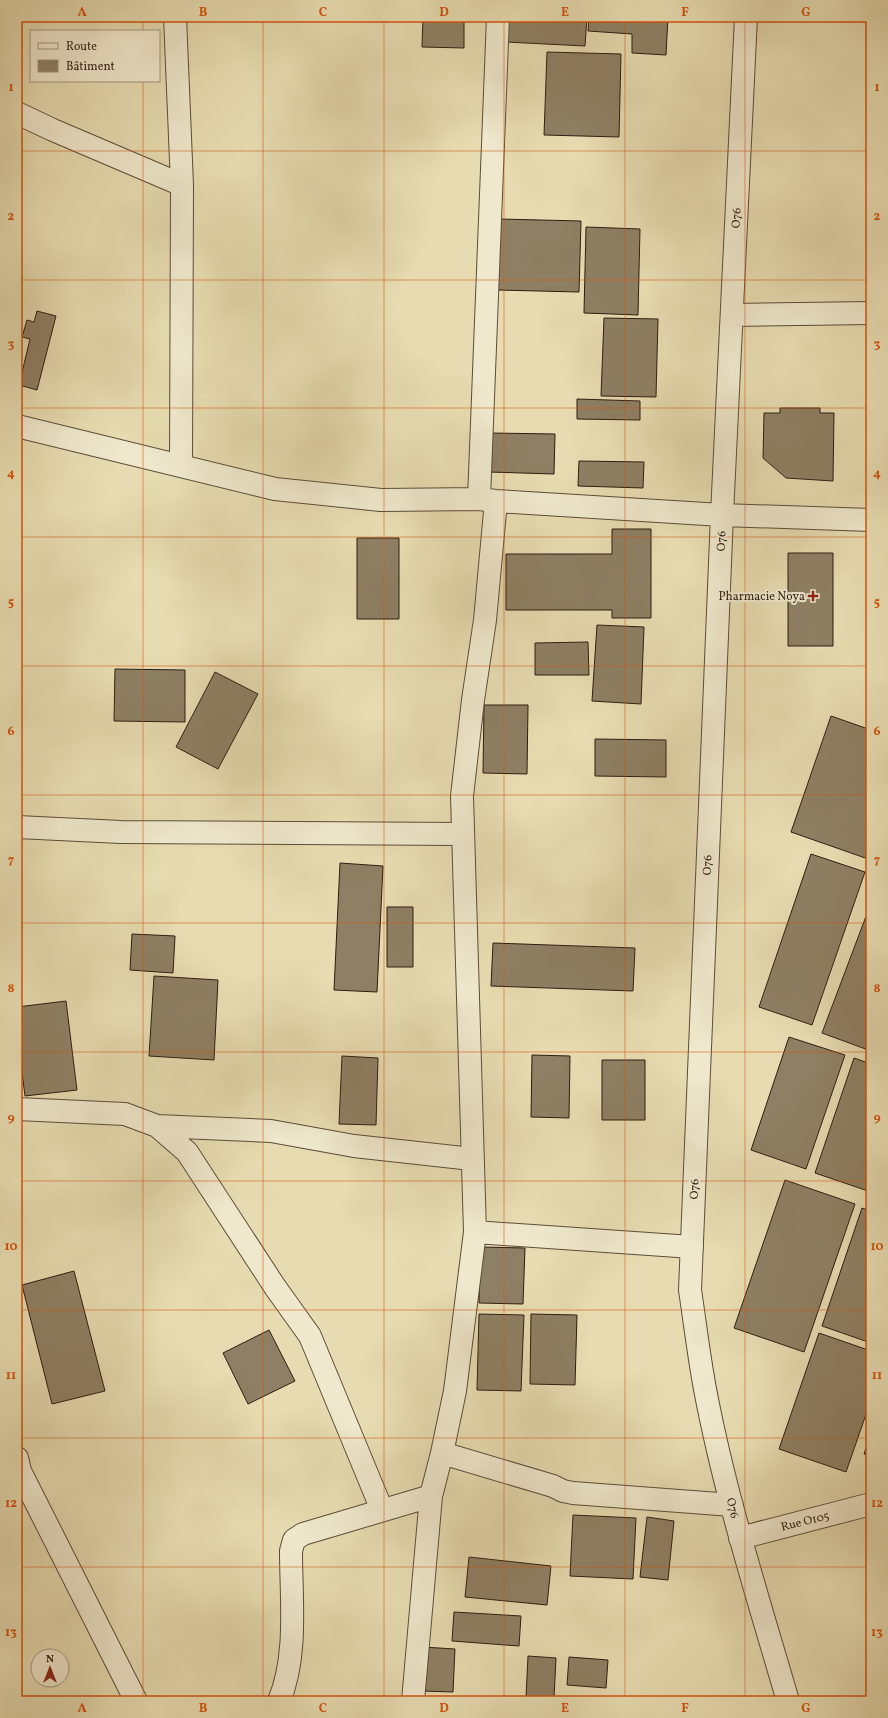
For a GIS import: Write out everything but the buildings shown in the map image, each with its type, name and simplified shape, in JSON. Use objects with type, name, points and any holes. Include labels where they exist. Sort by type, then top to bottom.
[{"type":"street","points":[[175,17],[182,185],[181,466]]},
{"type":"street","points":[[413,1701],[431,1496],[455,1392],[475,1232],[462,796],[473,700],[485,620],[498,17]]},
{"type":"street","name":"O76","points":[[746,17],[722,515],[690,1290],[704,1382],[732,1505],[740,1538],[788,1701]]},
{"type":"street","points":[[17,113],[182,185]]},
{"type":"street","points":[[732,315],[871,313]]},
{"type":"street","points":[[17,426],[275,489],[331,496],[381,500],[487,500],[722,515],[871,520]]},
{"type":"street","points":[[17,827],[121,832],[463,834]]},
{"type":"street","points":[[17,1109],[125,1114],[157,1126],[271,1131],[354,1146],[472,1159]]},
{"type":"street","points":[[157,1126],[187,1152],[275,1287],[310,1336],[382,1510]]},
{"type":"street","points":[[475,1232],[692,1247]]},
{"type":"street","points":[[442,1453],[573,1493],[732,1505]]},
{"type":"street","points":[[17,1458],[20,1471],[136,1701]]},
{"type":"street","points":[[278,1701],[288,1670],[291,1644],[291,1551],[294,1540],[303,1534],[431,1496]]},
{"type":"street","name":"Rue O105","points":[[740,1538],[871,1504]]},
{"type":"place","name":"Pharmacie Noya","points":[[813,596]]}]
